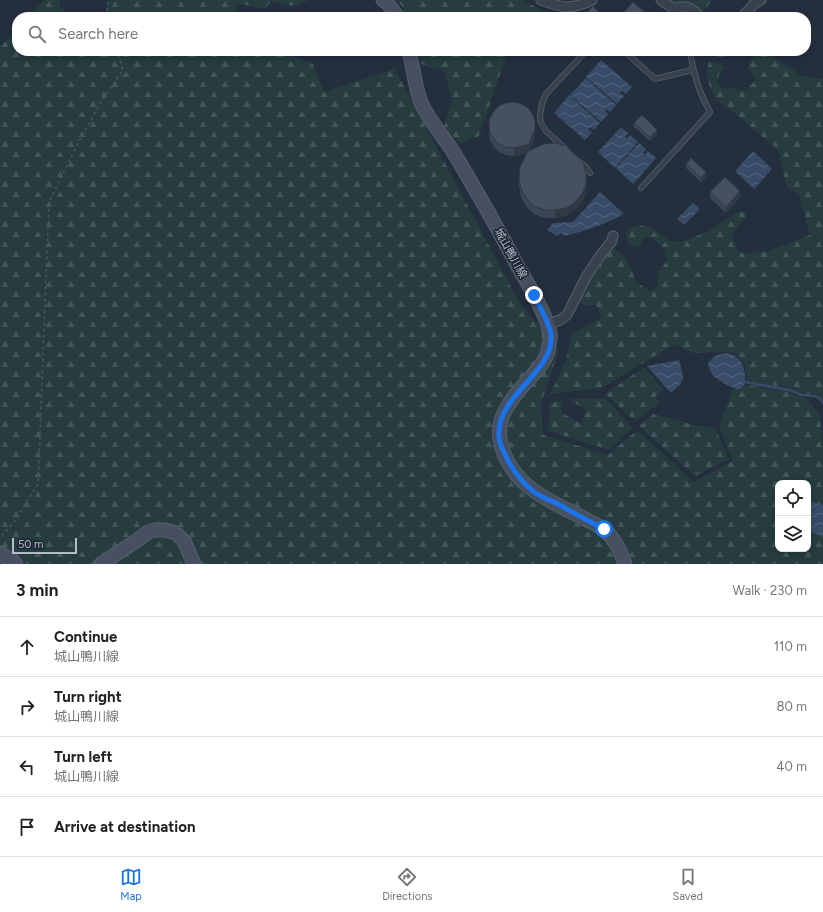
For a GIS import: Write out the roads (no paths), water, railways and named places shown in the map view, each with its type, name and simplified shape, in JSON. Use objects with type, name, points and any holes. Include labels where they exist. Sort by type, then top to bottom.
[{"type":"main road","points":[[383,0],[394,12]]},
{"type":"main road","name":"城山鴨川線","points":[[410,56],[420,99],[431,122],[451,150],[492,219],[537,302],[551,334],[549,349],[546,357],[508,405],[498,431],[499,442],[508,463],[520,478],[535,492],[604,529],[616,542],[625,564]]},
{"type":"main road","points":[[101,564],[139,540],[148,532],[154,530],[165,530],[176,533],[184,541],[194,564]]},
{"type":"main road","points":[[0,553],[16,564]]},
{"type":"street","points":[[541,0],[555,5],[571,8],[592,0]]},
{"type":"street","points":[[662,0],[674,9],[682,6],[691,9],[694,12]]},
{"type":"street","points":[[747,12],[754,4],[761,0]]},
{"type":"street","points":[[548,325],[567,315],[586,277],[612,241],[612,236]]},
{"type":"lane","points":[[569,152],[546,131],[541,124],[540,117],[542,103],[546,94],[581,56]]},
{"type":"lane","points":[[630,56],[655,79],[692,70]]},
{"type":"lane","points":[[641,188],[710,112],[692,70],[691,56]]},
{"type":"lane","points":[[575,157],[587,168],[590,173]]},
{"type":"water","points":[[601,60],[632,87],[626,94],[622,91],[620,93],[624,96],[617,104],[586,77]]},
{"type":"water","points":[[586,78],[616,105],[610,112],[606,109],[605,111],[608,114],[601,122],[570,95]]},
{"type":"water","points":[[569,95],[600,123],[594,130],[590,127],[588,129],[592,132],[585,140],[554,113]]},
{"type":"water","points":[[621,127],[628,133],[625,137],[627,138],[630,135],[638,142],[615,168],[598,152]]},
{"type":"water","points":[[639,143],[646,149],[643,153],[645,155],[648,151],[656,158],[633,184],[616,168]]},
{"type":"water","points":[[753,151],[772,169],[754,189],[735,171]]},
{"type":"water","points":[[600,192],[624,214],[595,227],[565,236],[561,233],[557,236],[547,230],[553,223],[573,222]]},
{"type":"water","points":[[693,203],[700,209],[684,225],[677,219]]},
{"type":"water","points":[[727,353],[740,360],[744,368],[745,383],[742,388],[738,390],[719,380],[709,369],[708,364],[714,357]]},
{"type":"water","points":[[679,360],[683,379],[680,385],[671,393],[647,366]]},
{"type":"water","points":[[811,502],[823,505],[823,537],[811,532]]},
{"type":"waterway","points":[[744,382],[790,390],[802,395],[815,396],[823,403]]}]
